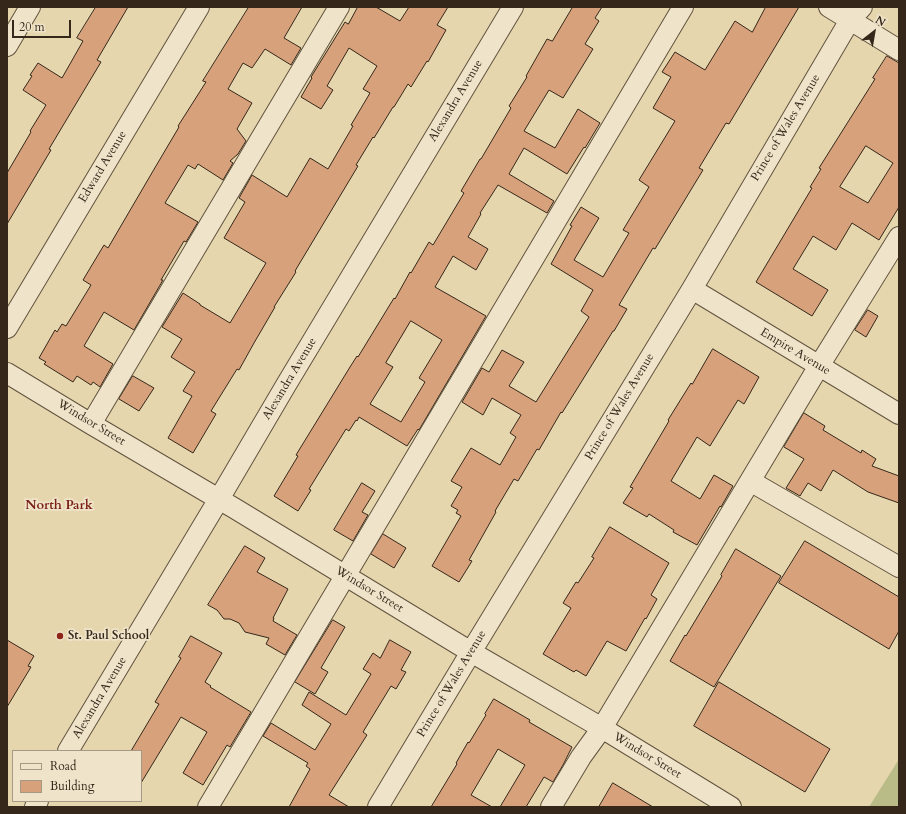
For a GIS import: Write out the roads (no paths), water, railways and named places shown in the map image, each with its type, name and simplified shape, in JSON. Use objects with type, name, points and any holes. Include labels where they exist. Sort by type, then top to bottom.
[{"type":"street","points":[[7,46],[30,7]]},
{"type":"street","name":"Edward Avenue","points":[[7,328],[199,7]]},
{"type":"street","points":[[91,424],[339,7]]},
{"type":"street","name":"Alexandra Avenue","points":[[69,750],[513,7]]},
{"type":"street","points":[[208,807],[683,7]]},
{"type":"street","points":[[829,7],[856,14],[899,50]]},
{"type":"street","name":"Prince of Wales Avenue","points":[[378,807],[692,289],[856,14]]},
{"type":"street","points":[[551,807],[602,728],[750,481],[899,237]]},
{"type":"street","name":"Empire Avenue","points":[[692,289],[899,414]]},
{"type":"street","name":"Windsor Street","points":[[7,373],[219,499],[471,652],[602,728],[726,806]]},
{"type":"street","points":[[750,481],[899,567]]},
{"type":"place","name":"St. Paul School","points":[[60,636]]},
{"type":"district","name":"North Park","points":[[59,506]]}]
